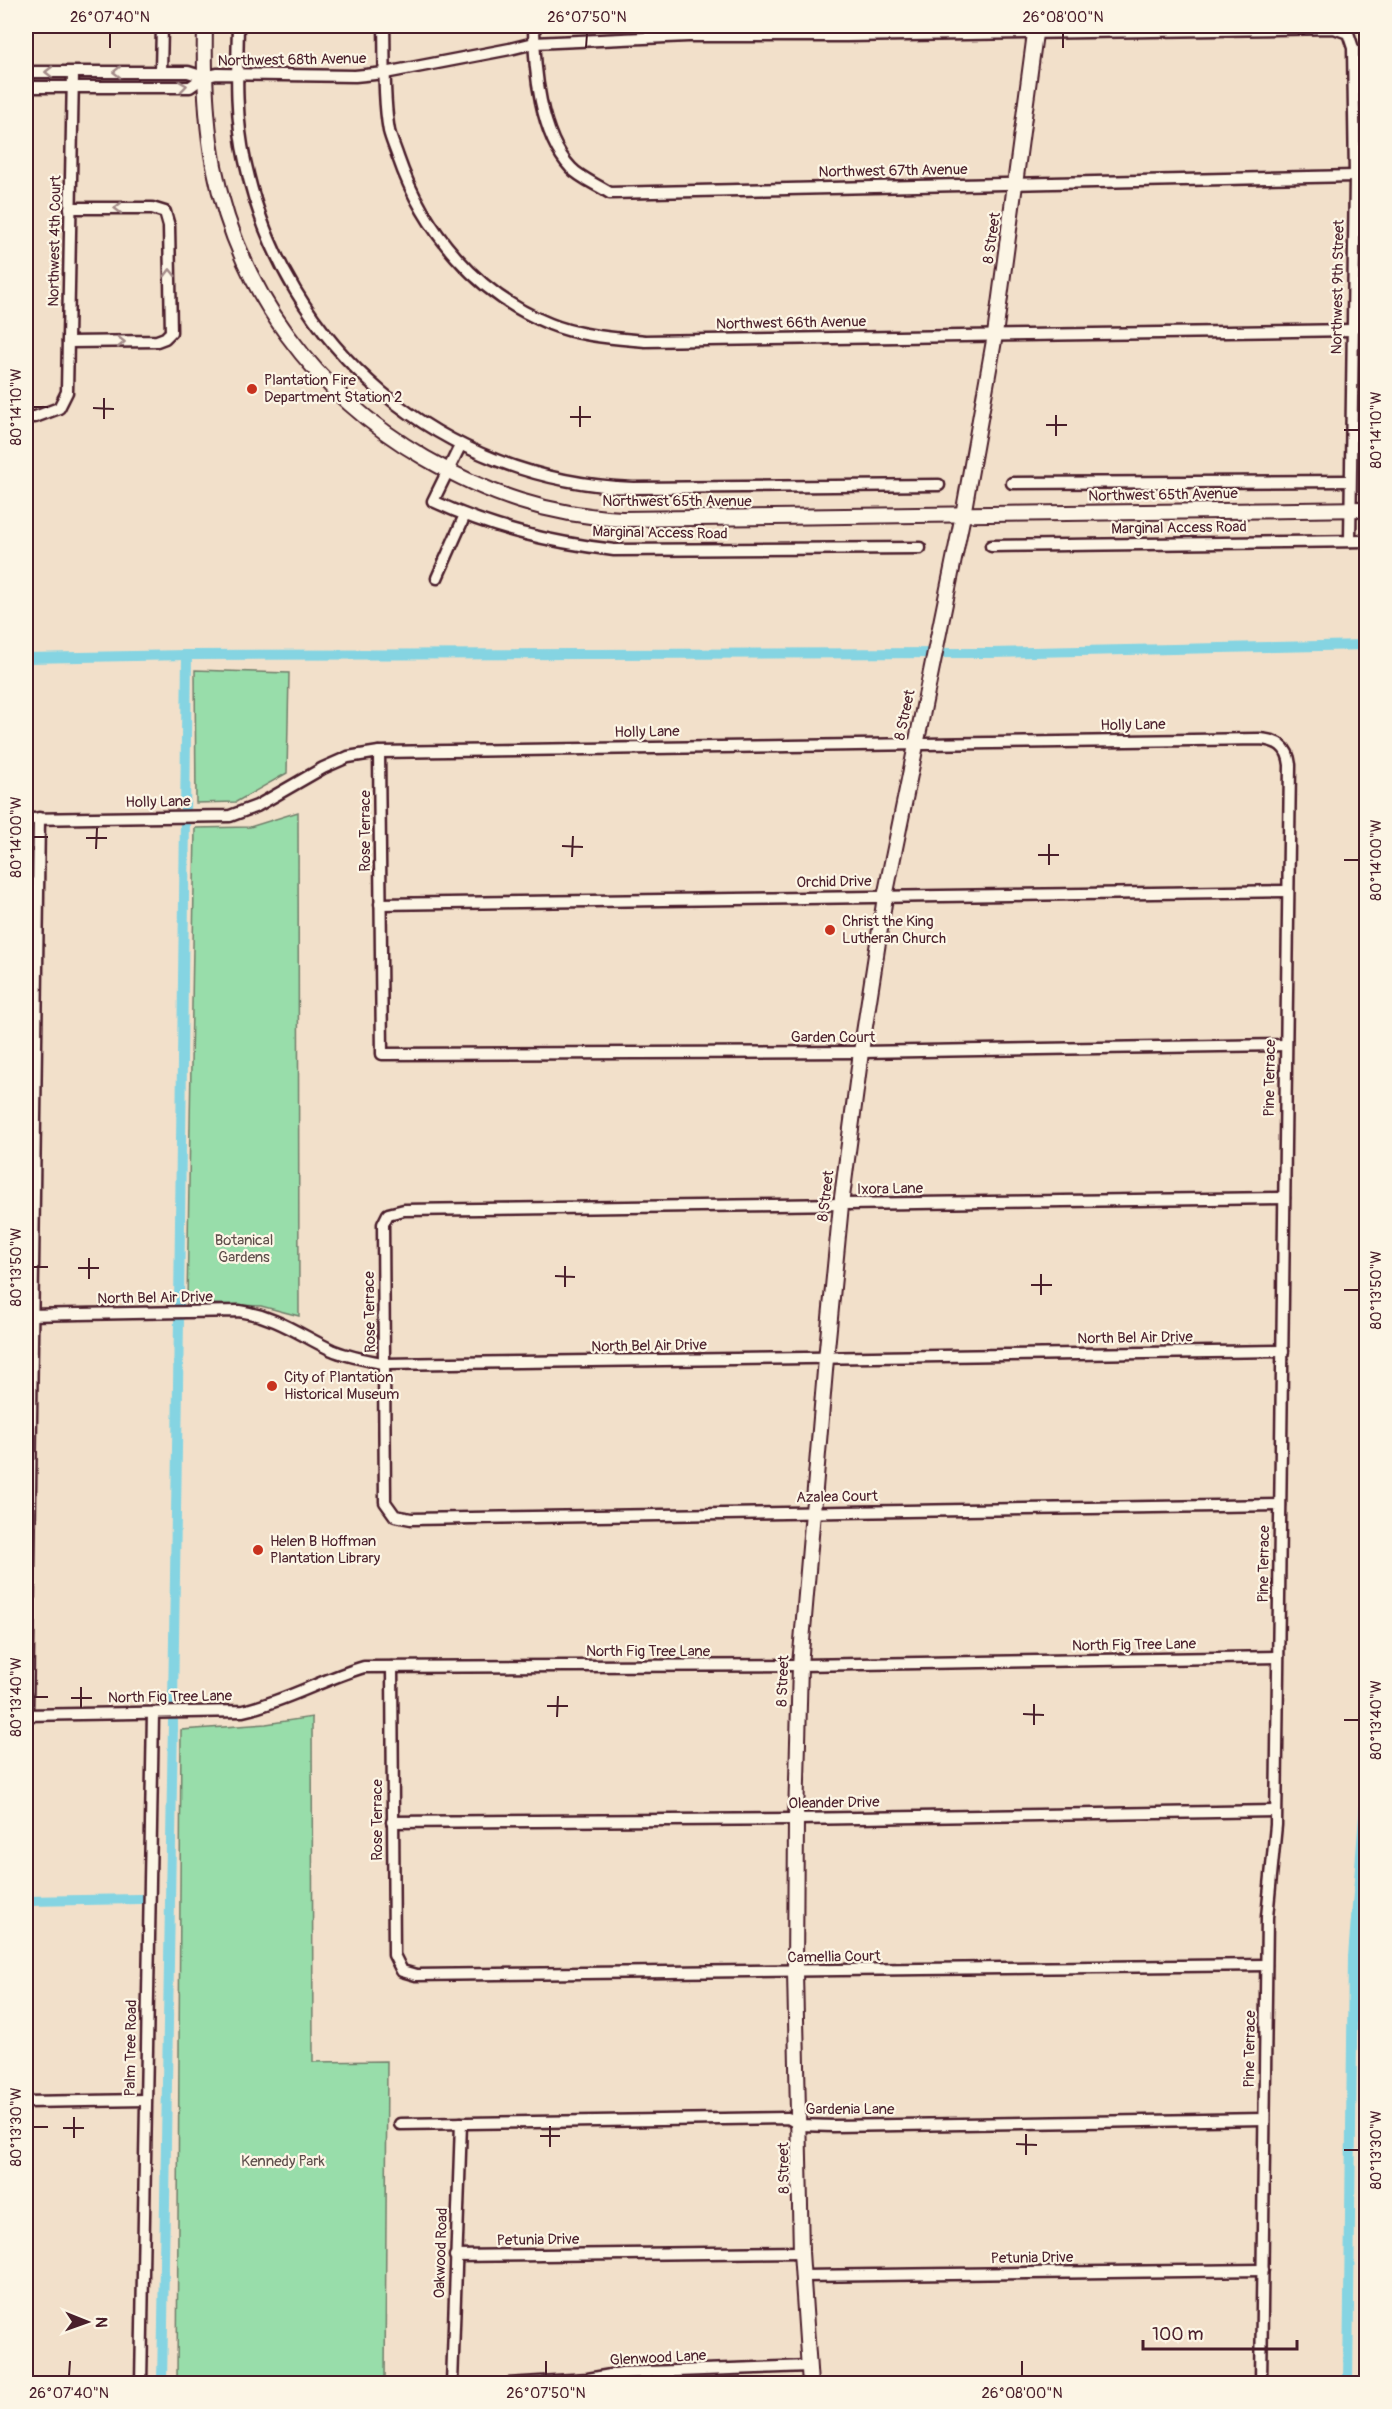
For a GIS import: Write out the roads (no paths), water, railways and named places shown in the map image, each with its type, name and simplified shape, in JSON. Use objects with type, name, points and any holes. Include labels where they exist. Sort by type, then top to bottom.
[{"type":"street","points":[[161,71],[162,26]]},
{"type":"street","name":"Northwest 65th Avenue","points":[[205,26],[204,77],[210,143],[221,195],[240,252],[276,318],[320,377],[352,408],[392,438],[478,487],[522,503],[595,518],[650,520],[1366,509]]},
{"type":"street","points":[[238,26],[237,74],[244,159],[258,212],[275,253],[303,304],[332,343],[370,383],[399,406],[460,446],[540,475],[570,482],[610,487],[939,485]]},
{"type":"street","name":"Northwest 66th Avenue","points":[[384,26],[389,132],[407,184],[443,243],[474,276],[508,303],[551,325],[603,337],[645,341],[1352,330]]},
{"type":"street","name":"Northwest 67th Avenue","points":[[534,26],[541,102],[553,139],[571,169],[610,193],[1355,176]]},
{"type":"street","name":"Northwest 68th Avenue","points":[[26,81],[30,87],[190,87],[204,77],[217,74],[355,76],[385,73],[510,50],[534,43],[688,31],[1334,28],[1348,33]]},
{"type":"street","name":"8 Street","points":[[810,2384],[801,2252],[795,1972],[796,1819],[800,1665],[826,1359],[841,1205],[861,1052],[885,897],[963,515],[995,335],[1036,30]]},
{"type":"street","name":"Northwest 9th Street","points":[[1348,33],[1353,48],[1355,176],[1350,541]]},
{"type":"street","name":"Northwest 68th Avenue","points":[[26,76],[30,72],[161,71],[188,72],[204,77]]},
{"type":"street","name":"Northwest 4th Court","points":[[26,417],[35,417],[59,408],[67,392],[73,72]]},
{"type":"street","points":[[68,342],[157,341],[165,338],[171,332],[169,226],[165,212],[152,208],[70,208]]},
{"type":"street","name":"Marginal Access Road","points":[[460,446],[433,501],[465,515],[532,537],[569,545],[614,550],[920,548]]},
{"type":"street","points":[[1012,483],[1350,481]]},
{"type":"street","points":[[437,578],[465,515]]},
{"type":"street","name":"Marginal Access Road","points":[[991,546],[1366,541]]},
{"type":"street","name":"Holly Lane","points":[[26,819],[230,816],[257,807],[322,768],[348,757],[380,752],[1258,739],[1271,740],[1282,746]]},
{"type":"street","name":"Pine Terrace","points":[[1261,2384],[1266,1965],[1268,1889],[1275,1811],[1283,1351],[1290,765],[1289,755],[1282,746]]},
{"type":"street","name":"Rose Terrace","points":[[380,752],[382,1054]]},
{"type":"street","points":[[26,1715],[29,1315],[39,818]]},
{"type":"street","name":"Orchid Drive","points":[[380,904],[1288,891]]},
{"type":"street","name":"Garden Court","points":[[382,1054],[861,1052],[1286,1045]]},
{"type":"street","name":"Ixora Lane","points":[[388,1214],[404,1210],[1284,1198]]},
{"type":"street","name":"Rose Terrace","points":[[388,1214],[383,1224],[386,1364],[385,1503],[395,1516]]},
{"type":"street","name":"North Bel Air Drive","points":[[29,1315],[246,1312],[292,1327],[333,1350],[386,1364],[1283,1351]]},
{"type":"street","name":"Azalea Court","points":[[395,1516],[411,1520],[1280,1505]]},
{"type":"street","name":"North Fig Tree Lane","points":[[26,1715],[243,1710],[268,1705],[337,1675],[364,1667],[800,1665],[1278,1657]]},
{"type":"street","name":"Rose Terrace","points":[[392,1666],[394,1955],[402,1971]]},
{"type":"street","name":"Palm Tree Road","points":[[141,2384],[153,1713]]},
{"type":"street","name":"Oleander Drive","points":[[392,1822],[796,1819],[1275,1811]]},
{"type":"street","name":"Camellia Court","points":[[402,1971],[416,1975],[1266,1965]]},
{"type":"street","points":[[26,2102],[145,2100]]},
{"type":"street","name":"Gardenia Lane","points":[[400,2124],[788,2118],[800,2125],[1264,2119]]},
{"type":"street","name":"Oakwood Road","points":[[452,2384],[461,2123]]},
{"type":"street","name":"Petunia Drive","points":[[455,2256],[801,2252]]},
{"type":"street","name":"Petunia Drive","points":[[803,2276],[1263,2270]]},
{"type":"street","name":"Glenwood Lane","points":[[508,2384],[588,2379],[622,2373],[809,2366]]},
{"type":"waterway","points":[[26,658],[187,655],[991,653],[1366,645]]},
{"type":"waterway","points":[[179,1304],[187,655]]},
{"type":"waterway","points":[[173,1704],[179,1321]]},
{"type":"waterway","points":[[162,2384],[173,1721]]},
{"type":"waterway","points":[[1348,2384],[1353,1957],[1366,1791]]},
{"type":"waterway","points":[[26,1901],[140,1899]]},
{"type":"place","name":"Plantation Fire Department Station 2","points":[[252,389]]},
{"type":"place","name":"Christ the King Lutheran Church","points":[[830,930]]},
{"type":"place","name":"City of Plantation Historical Museum","points":[[272,1386]]},
{"type":"place","name":"Helen B Hoffman Plantation Library","points":[[258,1550]]},
{"type":"park label","name":"Botanical Gardens","points":[[244,1248]]},
{"type":"park label","name":"Kennedy Park","points":[[283,2161]]}]
